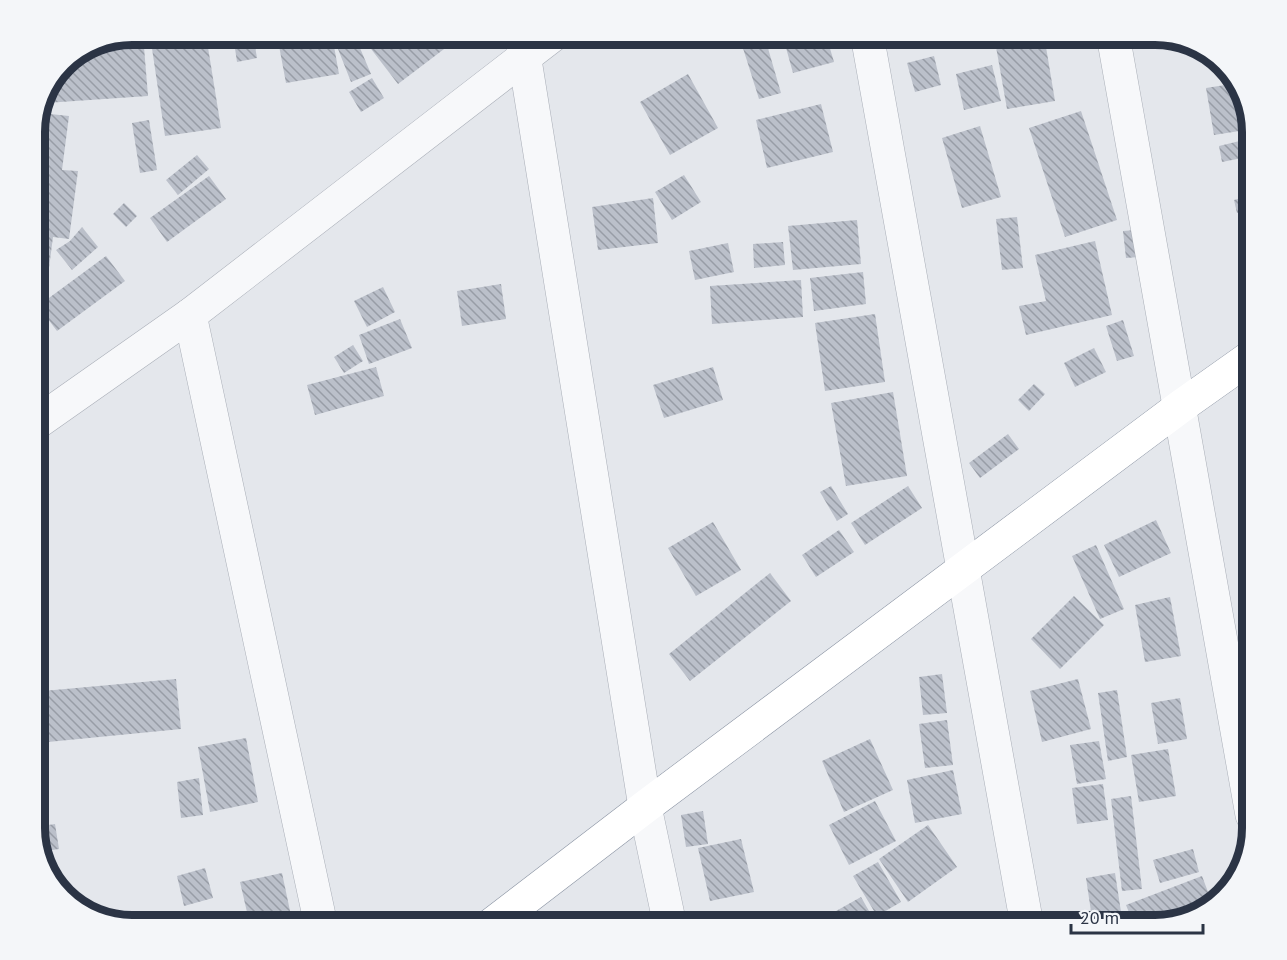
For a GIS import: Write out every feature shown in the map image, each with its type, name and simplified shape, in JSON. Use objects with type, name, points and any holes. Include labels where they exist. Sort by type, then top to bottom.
[{"type":"highway","points":[[505,915],[645,807],[1242,363]]},
{"type":"street","points":[[45,417],[190,315],[524,45],[645,807],[668,915]]},
{"type":"street","points":[[869,45],[1025,915]]},
{"type":"street","points":[[1115,45],[1242,758]]},
{"type":"street","points":[[190,315],[319,915]]},
{"type":"building","points":[[151,45],[208,45],[221,128],[165,136]]},
{"type":"building","points":[[234,45],[255,45],[257,58],[237,62]]},
{"type":"building","points":[[279,45],[334,45],[339,74],[286,83]]},
{"type":"building","points":[[348,45],[359,45],[371,74],[351,82],[338,49]]},
{"type":"building","points":[[368,45],[449,45],[398,84]]},
{"type":"building","points":[[742,45],[767,45],[781,93],[759,99]]},
{"type":"building","points":[[785,45],[829,45],[834,62],[793,73]]},
{"type":"building","points":[[907,45],[922,45],[908,48]]},
{"type":"building","points":[[996,45],[1046,45],[1055,101],[1007,109]]},
{"type":"building","points":[[144,47],[148,96],[51,103],[70,70],[84,60],[106,50]]},
{"type":"building","points":[[934,56],[941,85],[915,92],[907,63]]},
{"type":"building","points":[[992,65],[1001,101],[964,110],[956,74]]},
{"type":"building","points":[[688,74],[718,128],[670,155],[640,102]]},
{"type":"building","points":[[372,78],[384,98],[361,112],[349,92]]},
{"type":"building","points":[[1227,85],[1239,109],[1242,131],[1214,135],[1206,88]]},
{"type":"building","points":[[821,104],[833,152],[767,168],[756,120]]},
{"type":"building","points":[[1081,111],[1117,220],[1065,237],[1029,128]]},
{"type":"building","points":[[47,114],[69,116],[62,170],[78,171],[69,239],[53,237],[46,291],[45,126]]},
{"type":"building","points":[[149,120],[157,170],[140,173],[132,123]]},
{"type":"building","points":[[980,126],[1001,197],[962,208],[942,138]]},
{"type":"building","points":[[1242,140],[1242,158],[1222,162],[1219,146]]},
{"type":"building","points":[[197,155],[209,169],[178,195],[166,180]]},
{"type":"building","points":[[684,175],[701,202],[672,220],[655,192]]},
{"type":"building","points":[[209,176],[226,199],[167,242],[150,218]]},
{"type":"building","points":[[653,198],[658,243],[598,250],[592,207]]},
{"type":"building","points":[[1242,198],[1242,211],[1237,213],[1234,200]]},
{"type":"building","points":[[124,203],[137,216],[126,227],[113,214]]},
{"type":"building","points":[[1017,217],[1023,268],[1002,270],[996,219]]},
{"type":"building","points":[[857,220],[861,264],[793,270],[788,226]]},
{"type":"building","points":[[82,227],[98,247],[72,270],[56,250],[70,241]]},
{"type":"building","points":[[1136,230],[1139,257],[1126,258],[1123,231]]},
{"type":"building","points":[[1095,241],[1112,315],[1026,335],[1019,306],[1046,301],[1035,255]]},
{"type":"building","points":[[783,242],[785,265],[754,268],[753,244]]},
{"type":"building","points":[[728,243],[734,272],[695,280],[689,251]]},
{"type":"building","points":[[106,256],[125,281],[57,331],[45,315],[45,301]]},
{"type":"building","points":[[863,272],[866,304],[814,311],[810,278]]},
{"type":"building","points":[[801,280],[803,317],[712,324],[710,286]]},
{"type":"building","points":[[501,284],[506,319],[462,326],[457,291]]},
{"type":"building","points":[[383,287],[395,312],[367,327],[354,301]]},
{"type":"building","points":[[875,314],[885,382],[825,391],[815,323]]},
{"type":"building","points":[[400,319],[412,348],[369,364],[359,335]]},
{"type":"building","points":[[1123,320],[1134,356],[1117,361],[1106,326]]},
{"type":"building","points":[[353,345],[363,361],[344,373],[334,357]]},
{"type":"building","points":[[1094,348],[1106,372],[1075,387],[1064,363]]},
{"type":"building","points":[[376,367],[384,396],[315,415],[307,385]]},
{"type":"building","points":[[713,367],[723,400],[664,418],[653,385]]},
{"type":"building","points":[[1034,384],[1045,394],[1029,411],[1018,400]]},
{"type":"building","points":[[893,392],[907,476],[846,486],[831,403]]},
{"type":"building","points":[[1008,434],[1019,449],[980,478],[969,463]]},
{"type":"building","points":[[831,486],[848,514],[837,521],[820,492]]},
{"type":"building","points":[[908,486],[922,508],[865,545],[851,523]]},
{"type":"building","points":[[1156,520],[1171,553],[1119,577],[1104,545]]},
{"type":"building","points":[[713,522],[741,570],[696,596],[668,548]]},
{"type":"building","points":[[839,530],[854,552],[816,577],[802,555]]},
{"type":"building","points":[[1096,545],[1124,609],[1100,619],[1072,556]]},
{"type":"building","points":[[770,573],[791,601],[690,681],[669,654]]},
{"type":"building","points":[[1074,596],[1104,625],[1060,669],[1031,639]]},
{"type":"building","points":[[1170,597],[1181,656],[1145,662],[1135,605]]},
{"type":"building","points":[[942,674],[947,713],[923,715],[919,677]]},
{"type":"building","points":[[176,679],[181,729],[48,742],[45,691]]},
{"type":"building","points":[[1078,679],[1091,729],[1042,742],[1030,691]]},
{"type":"building","points":[[1117,690],[1127,757],[1108,761],[1098,693]]},
{"type":"building","points":[[1180,698],[1187,739],[1158,744],[1151,703]]},
{"type":"building","points":[[947,720],[953,765],[925,768],[919,724]]},
{"type":"building","points":[[246,738],[258,802],[210,812],[198,747]]},
{"type":"building","points":[[870,739],[893,790],[844,812],[822,761]]},
{"type":"building","points":[[1099,741],[1106,779],[1077,784],[1070,745]]},
{"type":"building","points":[[1168,749],[1176,796],[1139,802],[1131,755]]},
{"type":"building","points":[[953,770],[962,814],[915,823],[907,780]]},
{"type":"building","points":[[199,778],[203,815],[181,818],[177,782]]},
{"type":"building","points":[[1103,784],[1108,820],[1077,824],[1072,788]]},
{"type":"building","points":[[1131,796],[1142,889],[1122,891],[1111,799]]},
{"type":"building","points":[[875,801],[896,841],[849,865],[829,825]]},
{"type":"building","points":[[703,811],[708,844],[686,847],[681,815]]},
{"type":"building","points":[[55,824],[59,849],[48,851],[45,826]]},
{"type":"building","points":[[928,825],[957,867],[908,902],[879,859]]},
{"type":"building","points":[[741,839],[754,892],[710,901],[698,848]]},
{"type":"building","points":[[1193,849],[1199,872],[1160,883],[1153,860]]},
{"type":"building","points":[[878,862],[901,902],[876,915],[853,876]]},
{"type":"building","points":[[205,868],[213,898],[184,906],[177,876]]},
{"type":"building","points":[[282,873],[291,915],[248,915],[240,882]]},
{"type":"building","points":[[1115,873],[1121,915],[1092,915],[1086,878]]},
{"type":"building","points":[[1202,876],[1209,896],[1193,906],[1166,914],[1130,915],[1126,905]]},
{"type":"building","points":[[861,897],[871,915],[829,915]]},
{"type":"building","points":[[201,911],[203,915],[191,915]]}]
